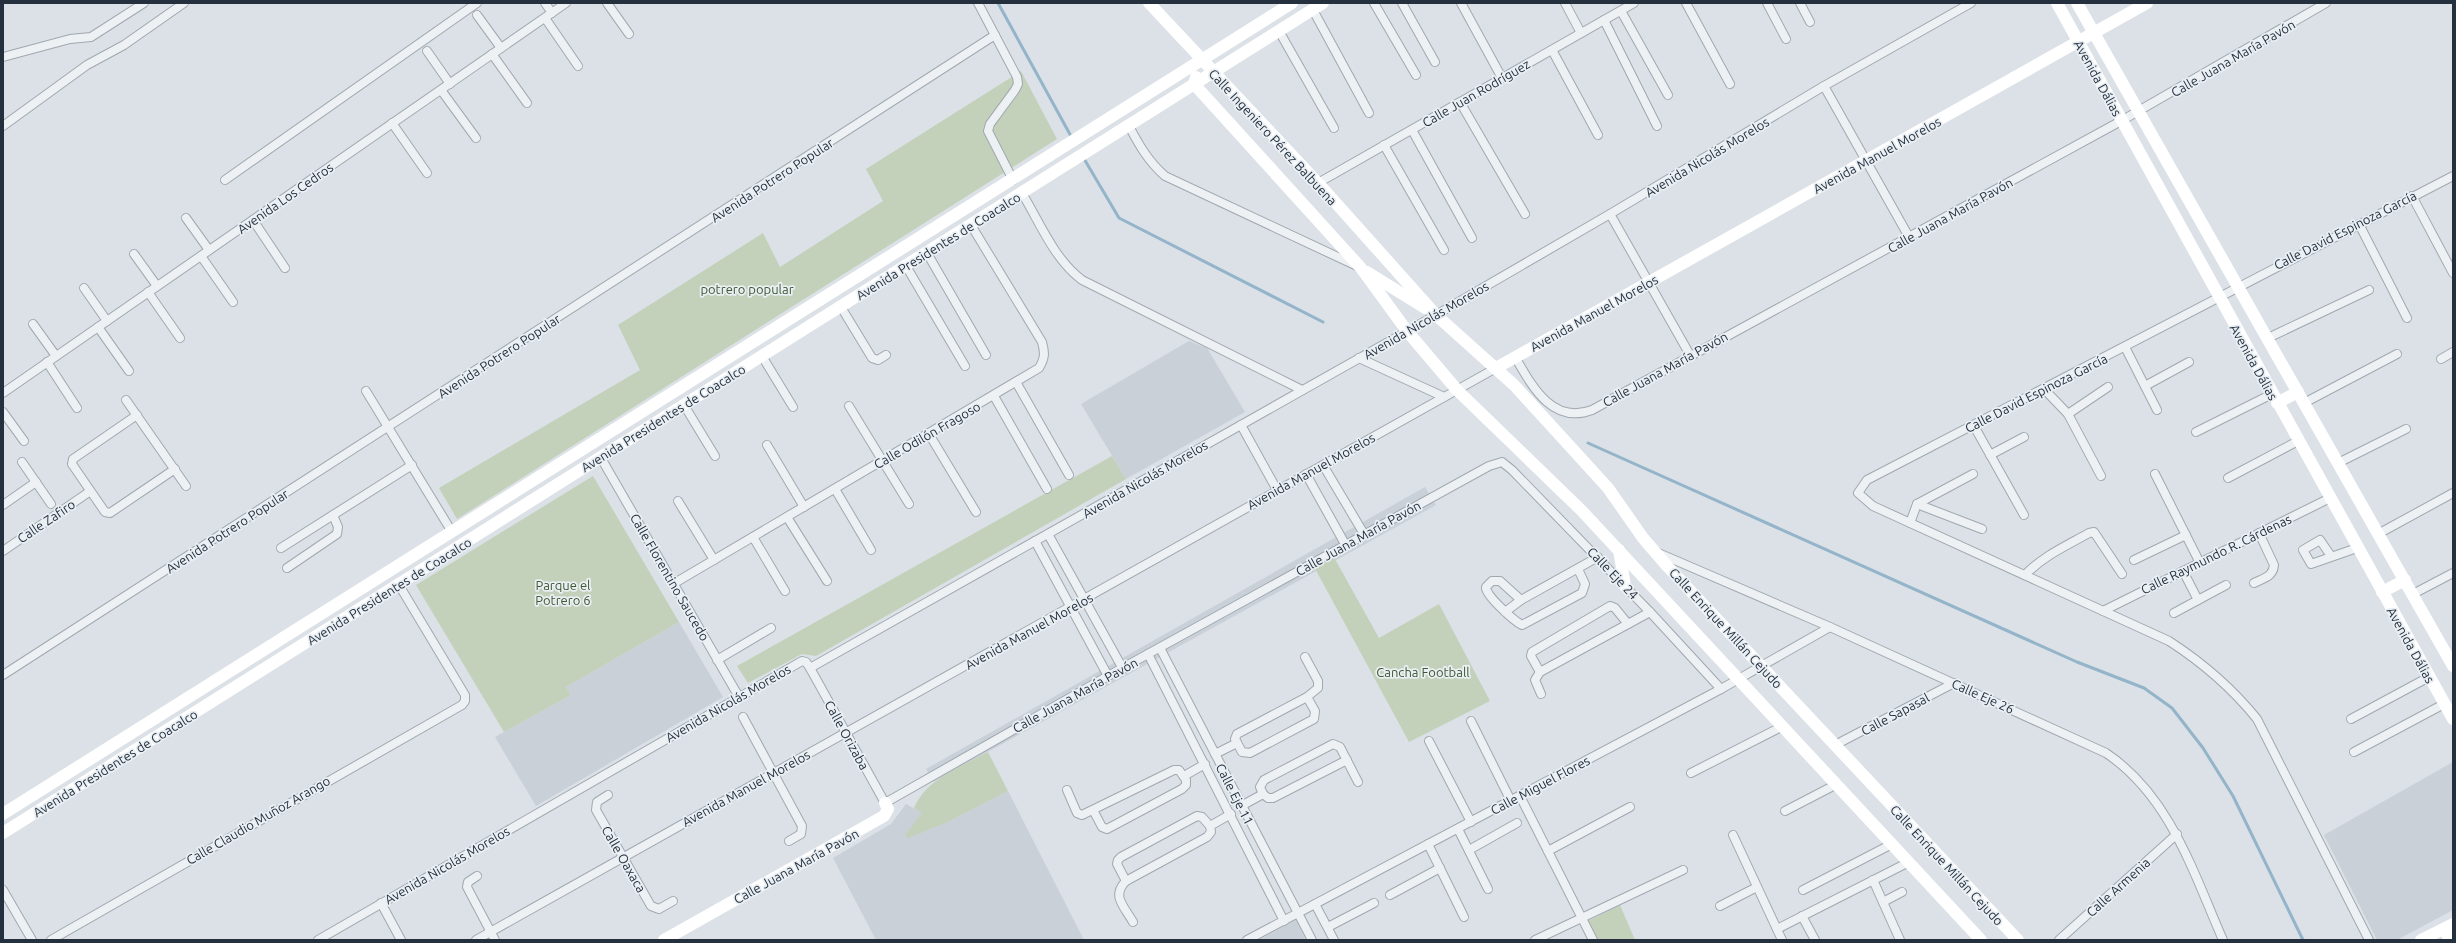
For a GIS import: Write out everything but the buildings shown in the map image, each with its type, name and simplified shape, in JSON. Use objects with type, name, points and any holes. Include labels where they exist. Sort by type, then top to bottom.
[{"type":"main road","points":[[1149,3],[1200,61]]},
{"type":"main road","name":"Avenida Presidentes de Coacalco","points":[[3,814],[1014,180],[1292,3]]},
{"type":"main road","name":"Avenida Dálias","points":[[2057,3],[2274,398],[2453,719]]},
{"type":"main road","name":"Avenida Dálias","points":[[2077,3],[2137,112],[2268,338],[2412,594],[2449,651],[2453,666]]},
{"type":"main road","name":"Avenida Manuel Morelos","points":[[1496,368],[2147,3]]},
{"type":"main road","name":"Avenida Presidentes de Coacalco","points":[[3,833],[1318,6]]},
{"type":"main road","name":"Calle Ingeniero Pérez Balbuena","points":[[1407,331],[1361,268],[1194,84],[1200,61],[1213,72],[1318,183],[1436,315]]},
{"type":"main road","points":[[950,220],[958,233]]},
{"type":"main road","points":[[1361,268],[1436,315]]},
{"type":"main road","name":"Calle Enrique Millán Cejudo","points":[[1436,315],[1496,368],[1608,488],[1654,550],[1835,746],[2018,940]]},
{"type":"main road","name":"Calle Enrique Millán Cejudo","points":[[1407,331],[1457,390],[1543,472],[1619,550],[1982,940]]},
{"type":"main road","points":[[702,375],[711,388]]},
{"type":"main road","points":[[2274,398],[2298,392]]},
{"type":"main road","points":[[502,501],[510,515]]},
{"type":"main road","points":[[1619,550],[1625,586]]},
{"type":"main road","points":[[2382,592],[2405,580]]},
{"type":"main road","name":"Calle Juana María Pavón","points":[[664,940],[884,816],[888,809],[885,803]]},
{"type":"main road","points":[[2421,940],[2448,926],[2450,940]]},
{"type":"street","points":[[3,57],[70,40],[91,37],[144,3]]},
{"type":"street","points":[[3,126],[87,65],[124,45],[184,3]]},
{"type":"street","points":[[225,180],[477,3]]},
{"type":"street","points":[[545,3],[552,12]]},
{"type":"street","name":"Avenida Los Cedros","points":[[4,391],[566,3]]},
{"type":"street","points":[[607,3],[629,34]]},
{"type":"street","points":[[978,3],[1018,84],[990,124],[988,131],[1014,180]]},
{"type":"street","points":[[1374,3],[1416,74]]},
{"type":"street","points":[[1402,3],[1435,62]]},
{"type":"street","points":[[1461,3],[1502,78]]},
{"type":"street","points":[[1564,3],[1581,33]]},
{"type":"street","name":"Calle Juan Rodríguez","points":[[1318,183],[1634,3]]},
{"type":"street","points":[[1686,3],[1730,84]]},
{"type":"street","points":[[1767,3],[1786,39]]},
{"type":"street","points":[[1800,3],[1810,22]]},
{"type":"street","name":"Avenida Nicolás Morelos","points":[[323,939],[381,903],[802,661],[806,662],[810,668],[1436,315],[1610,214],[1824,86],[1971,3]]},
{"type":"street","name":"Calle Juana María Pavón","points":[[1515,356],[1530,381],[1553,407],[1568,413],[1580,414],[1592,410],[1690,355],[2121,121],[2322,7],[2326,3]]},
{"type":"street","points":[[1318,6],[1369,113]]},
{"type":"street","points":[[1621,10],[1668,96]]},
{"type":"street","points":[[477,15],[500,48]]},
{"type":"street","points":[[545,18],[578,66]]},
{"type":"street","points":[[1604,20],[1657,126]]},
{"type":"street","points":[[1279,31],[1334,128]]},
{"type":"street","name":"Avenida Potrero Popular","points":[[3,675],[995,35]]},
{"type":"street","points":[[1552,50],[1598,135]]},
{"type":"street","points":[[427,52],[450,84]]},
{"type":"street","points":[[492,54],[527,102]]},
{"type":"street","points":[[1824,86],[1909,237]]},
{"type":"street","points":[[441,90],[476,138]]},
{"type":"street","points":[[1460,102],[1525,214]]},
{"type":"street","points":[[392,123],[427,173]]},
{"type":"street","points":[[1128,126],[1149,161],[1165,176],[1361,268]]},
{"type":"street","points":[[1412,130],[1472,238]]},
{"type":"street","points":[[1384,145],[1444,250]]},
{"type":"street","name":"Calle David Espinoza García","points":[[1910,523],[1873,506],[1858,493],[1867,480],[2125,347],[2218,296],[2453,176]]},
{"type":"street","points":[[1022,193],[1060,258],[1070,270],[1082,280],[1302,390]]},
{"type":"street","points":[[2412,196],[2453,274]]},
{"type":"street","points":[[1610,214],[1690,355]]},
{"type":"street","points":[[186,218],[209,250]]},
{"type":"street","points":[[252,220],[285,268]]},
{"type":"street","points":[[2359,224],[2407,318]]},
{"type":"street","name":"Calle Odilón Fragoso","points":[[674,584],[1039,368],[1044,360],[1045,352],[1042,342],[971,225]]},
{"type":"street","points":[[927,253],[986,355]]},
{"type":"street","points":[[134,254],[157,286]]},
{"type":"street","points":[[201,256],[233,302]]},
{"type":"street","points":[[906,266],[965,366]]},
{"type":"street","points":[[84,288],[107,321]]},
{"type":"street","points":[[2268,338],[2369,290]]},
{"type":"street","points":[[148,292],[180,338]]},
{"type":"street","points":[[841,307],[870,356],[878,360],[886,355]]},
{"type":"street","points":[[33,324],[56,356]]},
{"type":"street","points":[[98,327],[129,370]]},
{"type":"street","points":[[2125,347],[2157,410]]},
{"type":"street","points":[[2441,359],[2453,352]]},
{"type":"street","points":[[2304,403],[2397,354]]},
{"type":"street","points":[[762,356],[794,407]]},
{"type":"street","points":[[1359,358],[1444,397]]},
{"type":"street","points":[[47,362],[77,408]]},
{"type":"street","points":[[2145,386],[2189,362]]},
{"type":"street","name":"Avenida Manuel Morelos","points":[[476,940],[1071,608],[1323,464],[1496,368]]},
{"type":"street","points":[[1016,382],[1068,475]]},
{"type":"street","points":[[2068,414],[2108,387]]},
{"type":"street","points":[[2044,389],[2068,414],[2101,476]]},
{"type":"street","points":[[366,391],[452,532]]},
{"type":"street","points":[[994,396],[1047,489]]},
{"type":"street","points":[[2196,432],[2274,398]]},
{"type":"street","points":[[126,400],[186,486]]},
{"type":"street","points":[[684,405],[715,456]]},
{"type":"street","points":[[849,406],[909,504]]},
{"type":"street","points":[[3,412],[24,441]]},
{"type":"street","points":[[137,415],[73,459],[73,467],[89,492],[103,510],[110,513],[175,469]]},
{"type":"street","points":[[1241,425],[1277,490]]},
{"type":"street","points":[[1974,426],[2024,515]]},
{"type":"street","points":[[2338,463],[2406,429]]},
{"type":"street","points":[[929,434],[976,512]]},
{"type":"street","points":[[1990,455],[2024,437]]},
{"type":"street","points":[[2228,478],[2298,441]]},
{"type":"street","points":[[767,445],[804,507]]},
{"type":"street","name":"Calle Florentino Saucedo","points":[[601,458],[739,697]]},
{"type":"street","points":[[22,462],[52,504]]},
{"type":"street","name":"Calle Juana María Pavón","points":[[885,803],[1108,676],[1345,544],[1489,466],[1502,462]]},
{"type":"street","name":"Calle Eje 24","points":[[1502,462],[1512,470],[1598,557],[1721,689]]},
{"type":"street","points":[[1323,464],[1364,534]]},
{"type":"street","points":[[281,548],[412,465]]},
{"type":"street","points":[[1306,474],[1345,544]]},
{"type":"street","points":[[1973,474],[1917,504],[1910,523],[2168,641],[2195,658],[2239,697],[2257,719],[2368,940]]},
{"type":"street","points":[[2155,474],[2200,563]]},
{"type":"street","points":[[3,505],[36,482]]},
{"type":"street","points":[[835,489],[871,550]]},
{"type":"street","name":"Calle Zafiro","points":[[3,551],[89,492]]},
{"type":"street","points":[[2378,534],[2453,493]]},
{"type":"street","name":"Calle Raymundo R. Cárdenas","points":[[2102,611],[2330,498]]},
{"type":"street","points":[[678,501],[714,560]]},
{"type":"street","points":[[1917,504],[1982,529]]},
{"type":"street","points":[[286,568],[337,534],[338,527],[334,515]]},
{"type":"street","points":[[787,517],[827,581]]},
{"type":"street","points":[[2025,575],[2047,556],[2094,532],[2122,574]]},
{"type":"street","points":[[2254,583],[2272,574],[2274,570],[2274,565],[2259,533]]},
{"type":"street","points":[[1048,534],[1123,669]]},
{"type":"street","points":[[2134,560],[2186,535]]},
{"type":"street","points":[[753,537],[785,591]]},
{"type":"street","points":[[1035,541],[1108,676]]},
{"type":"street","points":[[2331,556],[2357,548]]},
{"type":"street","name":"Calle Eje 26","points":[[1654,550],[1830,627],[2106,752],[2142,783],[2159,804],[2177,834],[2223,940]]},
{"type":"street","points":[[1505,612],[1521,600],[1598,557]]},
{"type":"street","points":[[1521,600],[1500,581],[1492,581],[1485,590],[1505,612],[1522,625],[1582,593],[1585,584],[1578,569]]},
{"type":"street","points":[[2184,570],[2198,600]]},
{"type":"street","points":[[2412,594],[2453,573]]},
{"type":"street","name":"Calle Claudio Muñoz Arango","points":[[51,940],[462,705],[465,701],[465,695],[399,585]]},
{"type":"street","points":[[2174,613],[2226,585]]},
{"type":"street","points":[[1540,672],[1531,656],[1532,652],[1610,606],[1615,608],[1628,624]]},
{"type":"street","points":[[1541,694],[1535,680],[1540,672],[1650,612]]},
{"type":"street","name":"Calle Miguel Flores","points":[[1247,940],[1721,689],[1760,664],[1830,627]]},
{"type":"street","points":[[717,660],[771,628]]},
{"type":"street","name":"Calle Eje 11","points":[[1160,648],[1312,940]]},
{"type":"street","points":[[1148,654],[1231,814],[1284,921]]},
{"type":"street","points":[[1305,657],[1319,685],[1316,691],[1239,732],[1236,736],[1236,743],[1242,752],[1250,753],[1312,720],[1316,714],[1307,696]]},
{"type":"street","name":"Calle Orizaba","points":[[810,668],[885,803]]},
{"type":"street","points":[[2351,719],[2429,677]]},
{"type":"street","name":"Calle Sapasal","points":[[1835,746],[1954,683]]},
{"type":"street","points":[[2354,752],[2444,704]]},
{"type":"street","points":[[743,717],[803,829],[801,834],[789,841]]},
{"type":"street","points":[[1471,721],[1511,801]]},
{"type":"street","points":[[1691,773],[1783,726]]},
{"type":"street","points":[[1429,741],[1471,822]]},
{"type":"street","points":[[1215,754],[1236,743]]},
{"type":"street","points":[[1347,760],[1273,798],[1268,798],[1263,794],[1260,787],[1264,780],[1331,744],[1339,745],[1347,760],[1358,782]]},
{"type":"street","points":[[1184,776],[1204,764]]},
{"type":"street","points":[[1067,790],[1079,814],[1093,810],[1174,770],[1179,770],[1184,776],[1186,782],[1182,789],[1107,829],[1100,825],[1093,810]]},
{"type":"street","points":[[1785,811],[1837,784]]},
{"type":"street","points":[[1241,806],[1263,794]]},
{"type":"street","name":"Calle Oaxaca","points":[[608,795],[597,802],[595,808],[653,908],[661,908],[673,901]]},
{"type":"street","points":[[1520,796],[1592,940]]},
{"type":"street","points":[[1548,851],[1630,807]]},
{"type":"street","points":[[1210,826],[1231,814]]},
{"type":"street","points":[[1126,881],[1117,864],[1121,857],[1197,816],[1202,817],[1210,826],[1210,834],[1207,838],[1126,881],[1119,889],[1118,894],[1134,922]]},
{"type":"street","points":[[1469,850],[1517,823]]},
{"type":"street","points":[[1458,829],[1488,889]]},
{"type":"street","name":"Calle Armenia","points":[[2059,940],[2177,834]]},
{"type":"street","points":[[1733,835],[1782,940]]},
{"type":"street","points":[[1428,844],[1464,917]]},
{"type":"street","points":[[1803,890],[1892,844]]},
{"type":"street","points":[[1777,929],[1909,862]]},
{"type":"street","points":[[1390,895],[1440,868]]},
{"type":"street","points":[[1535,940],[1683,870]]},
{"type":"street","points":[[477,876],[468,882],[467,887],[495,940]]},
{"type":"street","points":[[1873,880],[1900,940]]},
{"type":"street","points":[[1720,906],[1757,887]]},
{"type":"street","points":[[3,890],[32,940]]},
{"type":"street","points":[[1883,902],[1902,892]]},
{"type":"street","points":[[381,903],[401,940]]},
{"type":"street","points":[[1328,927],[1374,903]]},
{"type":"street","points":[[1316,904],[1334,940]]},
{"type":"street","points":[[1802,916],[1815,940]]},
{"type":"shaded area","points":[[1189,341],[1207,348],[1245,412],[1126,479],[1081,404]]},
{"type":"shaded area","points":[[1425,487],[1436,505],[933,782],[926,769]]},
{"type":"shaded area","points":[[679,622],[723,697],[536,806],[495,737],[571,695],[566,687]]},
{"type":"shaded area","points":[[2453,762],[2453,910],[2397,940],[2377,940],[2324,835]]},
{"type":"shaded area","points":[[1008,791],[1084,940],[876,940],[833,858],[891,824],[906,804],[923,813],[905,835],[948,822]]},
{"type":"shaded area","points":[[1296,920],[1306,940],[1259,940]]},
{"type":"green space","name":"potrero popular","points":[[1021,71],[1057,139],[457,519],[439,488],[640,370],[618,325],[763,233],[780,267],[883,201],[866,169]]},
{"type":"green space","points":[[1112,456],[1126,479],[816,656],[802,654],[748,683],[737,666]]},
{"type":"green space","name":"Parque el Potrero 6","points":[[593,476],[679,622],[566,687],[571,695],[504,732],[416,585]]},
{"type":"green space","name":"Cancha Football","points":[[1331,552],[1379,638],[1439,604],[1490,701],[1409,742],[1312,563]]},
{"type":"green space","points":[[988,752],[1008,791],[948,822],[908,838],[905,835],[922,813],[914,808],[927,789],[946,774]]},
{"type":"green space","points":[[1620,905],[1635,940],[1593,940],[1584,923]]},
{"type":"waterway","points":[[998,3],[1072,138]]},
{"type":"waterway","points":[[1083,157],[1119,218],[1323,322]]},
{"type":"waterway","points":[[1588,443],[2077,662],[2144,688],[2172,708],[2203,748],[2233,796],[2303,940]]}]
